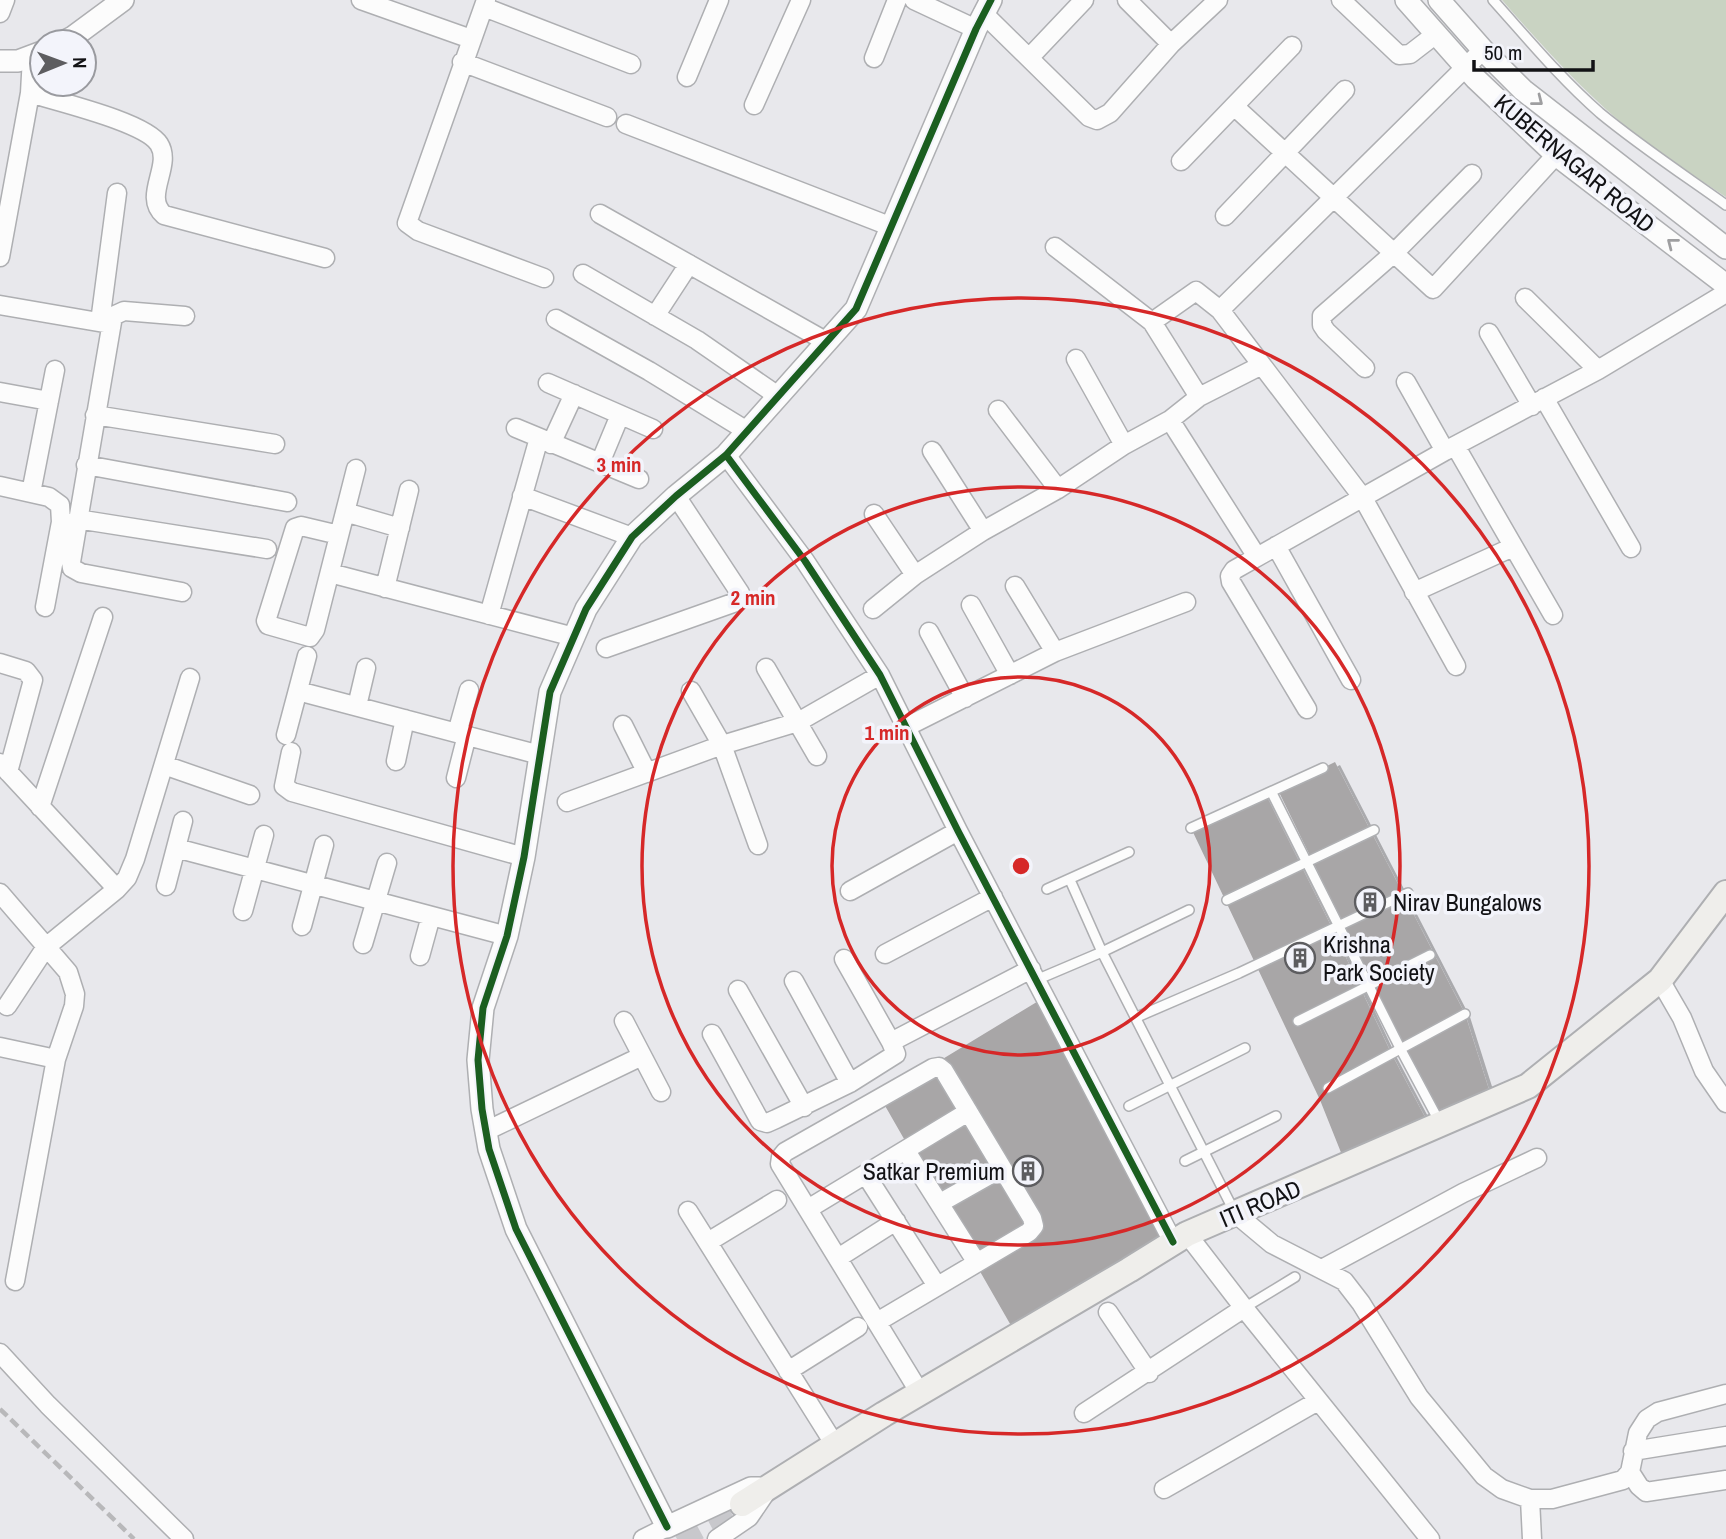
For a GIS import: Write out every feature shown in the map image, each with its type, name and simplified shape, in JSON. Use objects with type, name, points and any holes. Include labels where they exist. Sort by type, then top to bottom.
[{"type":"main road","name":"ITI ROAD","points":[[742,1503],[1180,1238],[1528,1086],[1660,980],[1726,893]]},
{"type":"street","points":[[0,13],[5,0]]},
{"type":"street","points":[[86,28],[123,0]]},
{"type":"street","points":[[361,0],[471,39]]},
{"type":"street","points":[[687,77],[719,0]]},
{"type":"street","points":[[754,106],[801,0]]},
{"type":"street","points":[[874,58],[897,0]]},
{"type":"street","points":[[914,0],[983,14],[1089,117],[1097,120],[1110,113],[1171,44],[1218,0]]},
{"type":"street","points":[[1029,58],[1084,0]]},
{"type":"street","points":[[1127,0],[1171,44]]},
{"type":"street","points":[[1341,0],[1399,55],[1410,54],[1436,34]]},
{"type":"street","name":"KUBERNAGAR ROAD","points":[[1406,0],[1466,68],[1556,155],[1726,285]]},
{"type":"street","name":"KUBERNAGAR ROAD","points":[[1439,0],[1523,90],[1726,248]]},
{"type":"street","points":[[544,278],[418,231],[407,223],[485,4],[631,64]]},
{"type":"street","points":[[667,1527],[516,1229],[489,1149],[486,1131],[478,1060],[483,1008],[507,936],[524,857],[550,692],[586,610],[632,537],[726,455],[856,309],[983,14]]},
{"type":"street","points":[[1181,161],[1292,46]]},
{"type":"street","points":[[1220,310],[1483,50]]},
{"type":"street","points":[[0,61],[28,58]]},
{"type":"street","points":[[463,62],[607,117]]},
{"type":"street","points":[[1225,216],[1345,90]]},
{"type":"street","points":[[0,257],[29,98]]},
{"type":"street","points":[[46,98],[134,126],[157,141],[163,157],[155,197],[156,205],[164,215],[325,258]]},
{"type":"street","points":[[1234,106],[1433,289],[1556,155]]},
{"type":"street","points":[[626,124],[892,227]]},
{"type":"street","points":[[1365,368],[1326,331],[1321,320],[1328,310],[1394,253],[1472,174]]},
{"type":"street","points":[[117,193],[95,415],[71,562],[75,571],[182,592]]},
{"type":"street","points":[[600,214],[827,342]]},
{"type":"street","points":[[1055,247],[1152,322],[1199,397]]},
{"type":"street","points":[[655,316],[689,264]]},
{"type":"street","points":[[583,274],[697,340],[778,396]]},
{"type":"street","points":[[1152,322],[1196,291],[1220,310],[1363,498],[1456,666]]},
{"type":"street","points":[[1307,709],[1231,582],[1230,576],[1234,570],[1598,370],[1726,293]]},
{"type":"street","points":[[1525,298],[1598,370]]},
{"type":"street","points":[[0,305],[105,323]]},
{"type":"street","points":[[105,323],[115,313],[124,311],[185,316]]},
{"type":"street","points":[[556,319],[649,371],[747,431]]},
{"type":"street","points":[[1489,333],[1538,402],[1631,548]]},
{"type":"street","points":[[1076,359],[1124,445]]},
{"type":"street","points":[[873,609],[915,575],[983,531],[1058,489],[1124,445],[1170,420],[1199,397],[1262,365]]},
{"type":"street","points":[[31,493],[55,370]]},
{"type":"street","points":[[1406,382],[1513,547],[1553,615]]},
{"type":"street","points":[[548,383],[653,429]]},
{"type":"street","points":[[0,392],[49,401]]},
{"type":"street","points":[[489,615],[522,496],[545,441],[574,394]]},
{"type":"street","points":[[998,410],[1058,489]]},
{"type":"street","points":[[95,415],[275,444]]},
{"type":"street","points":[[600,463],[620,415]]},
{"type":"street","points":[[1170,420],[1257,556]]},
{"type":"street","points":[[516,428],[639,479]]},
{"type":"street","points":[[932,452],[983,531]]},
{"type":"street","points":[[726,455],[805,561],[880,675],[1033,974],[1180,1238],[1244,1308],[1430,1539]]},
{"type":"street","points":[[86,465],[287,502]]},
{"type":"street","points":[[340,536],[301,526],[295,528],[267,624],[310,637],[313,634],[340,536],[356,469]]},
{"type":"street","points":[[0,486],[56,500],[62,512],[45,607]]},
{"type":"street","points":[[385,588],[409,490]]},
{"type":"street","points":[[522,496],[632,537]]},
{"type":"street","points":[[606,648],[733,603],[739,598],[740,593],[676,496]]},
{"type":"street","points":[[345,512],[400,528]]},
{"type":"street","points":[[874,514],[915,575]]},
{"type":"street","points":[[77,519],[267,549]]},
{"type":"street","points":[[1276,546],[1351,680]]},
{"type":"street","points":[[1415,592],[1513,547]]},
{"type":"street","points":[[330,573],[574,637]]},
{"type":"street","points":[[1015,586],[1055,652]]},
{"type":"street","points":[[906,727],[1055,652],[1186,602]]},
{"type":"street","points":[[971,605],[1010,675]]},
{"type":"street","points":[[40,807],[103,617]]},
{"type":"street","points":[[929,632],[965,698]]},
{"type":"street","points":[[307,656],[288,744],[284,786],[292,792],[524,857]]},
{"type":"street","points":[[0,663],[26,671],[33,680],[4,767],[117,889]]},
{"type":"street","points":[[357,706],[366,668]]},
{"type":"street","points":[[766,668],[817,756]]},
{"type":"street","points":[[567,802],[722,745],[798,722],[880,675]]},
{"type":"street","points":[[2,1004],[46,947],[127,878],[191,678]]},
{"type":"street","points":[[456,778],[469,690]]},
{"type":"street","points":[[298,691],[540,755]]},
{"type":"street","points":[[691,691],[722,745],[758,845]]},
{"type":"street","points":[[396,761],[405,719]]},
{"type":"street","points":[[623,725],[646,773]]},
{"type":"street","points":[[164,765],[250,795]]},
{"type":"street","points":[[166,886],[183,821]]},
{"type":"street","points":[[850,891],[958,831]]},
{"type":"street","points":[[243,911],[264,835]]},
{"type":"street","points":[[302,926],[324,845]]},
{"type":"street","points":[[176,848],[507,936]]},
{"type":"street","points":[[363,944],[387,863]]},
{"type":"street","points":[[0,892],[68,972],[75,994],[74,1006],[56,1059],[16,1280]]},
{"type":"street","points":[[885,954],[993,897]]},
{"type":"street","points":[[420,956],[431,916]]},
{"type":"street","points":[[712,1034],[760,1121],[767,1123],[850,1083],[896,1054],[844,959]]},
{"type":"street","points":[[891,1042],[1033,974]]},
{"type":"street","points":[[1660,980],[1682,1018],[1704,1071],[1726,1103]]},
{"type":"street","points":[[794,981],[850,1083]]},
{"type":"street","points":[[738,990],[804,1107]]},
{"type":"street","points":[[624,1021],[661,1092]]},
{"type":"street","points":[[0,1047],[56,1059]]},
{"type":"street","points":[[486,1131],[642,1056]]},
{"type":"street","points":[[877,1322],[1029,1232],[1034,1226],[1032,1218],[944,1071],[939,1067],[780,1157],[780,1164],[920,1393]]},
{"type":"street","points":[[808,1209],[968,1112]]},
{"type":"street","points":[[906,1151],[977,1263]]},
{"type":"street","points":[[1322,1269],[1463,1193],[1537,1158]]},
{"type":"street","points":[[940,1203],[1002,1168]]},
{"type":"street","points":[[866,1175],[937,1286]]},
{"type":"street","points":[[708,1242],[777,1200]]},
{"type":"street","points":[[688,1211],[835,1445]]},
{"type":"street","points":[[1236,1214],[1272,1244],[1334,1274],[1352,1290],[1419,1397],[1484,1476],[1502,1489],[1530,1499],[1552,1499],[1623,1480],[1630,1472],[1633,1451],[1642,1425],[1658,1412],[1726,1394]]},
{"type":"street","points":[[838,1258],[896,1221]]},
{"type":"street","points":[[1084,1413],[1149,1373],[1244,1308]]},
{"type":"street","points":[[1108,1312],[1149,1373]]},
{"type":"street","points":[[789,1371],[859,1327]]},
{"type":"street","points":[[0,1353],[48,1405],[184,1539]]},
{"type":"street","points":[[1164,1489],[1318,1401]]},
{"type":"street","points":[[1633,1451],[1726,1436]]},
{"type":"street","points":[[1630,1472],[1646,1492],[1726,1480]]},
{"type":"street","points":[[643,1539],[751,1488],[768,1489]]},
{"type":"street","points":[[717,1539],[749,1517],[768,1489]]},
{"type":"street","points":[[1530,1499],[1532,1539]]},
{"type":"lane","points":[[1493,0],[1551,66],[1599,112],[1632,139],[1726,205]]},
{"type":"lane","points":[[1191,828],[1324,768]]},
{"type":"lane","points":[[1272,793],[1400,1048],[1442,1125]]},
{"type":"lane","points":[[1227,900],[1374,830]]},
{"type":"lane","points":[[1047,889],[1129,852]]},
{"type":"lane","points":[[1070,880],[1102,952],[1236,1214]]},
{"type":"lane","points":[[1137,1017],[1239,973],[1408,893]]},
{"type":"lane","points":[[1033,974],[1102,952],[1189,910]]},
{"type":"lane","points":[[1298,1021],[1430,955]]},
{"type":"lane","points":[[1328,1088],[1465,1014]]},
{"type":"lane","points":[[1129,1106],[1245,1048]]},
{"type":"lane","points":[[1185,1161],[1276,1116]]},
{"type":"lane","points":[[1244,1308],[1295,1277]]},
{"type":"green space","points":[[1502,0],[1726,0],[1726,197],[1656,150],[1616,118],[1565,70]]},
{"type":"building","name":"Nirav Bungalows","points":[[1335,762],[1465,1014],[1490,1093],[1438,1119],[1278,790]]},
{"type":"building","name":"Krishna Park Society","points":[[1266,795],[1391,1053],[1428,1123],[1344,1160],[1320,1100],[1191,828]]},
{"type":"building","name":"Satkar Premium","points":[[1045,997],[1161,1237],[1017,1336],[880,1097]]},
{"type":"tunnel","points":[[677,1539],[742,1504]]},
{"type":"railway","points":[[0,1409],[134,1539]]},
{"type":"cycle path","points":[[667,1527],[516,1229],[489,1149],[482,1109],[478,1060],[483,1008],[507,936],[524,857],[550,692],[586,609],[632,537],[726,455],[856,309],[976,29],[991,0]]},
{"type":"cycle path","points":[[726,455],[805,561],[880,675],[958,831],[1173,1242]]},
{"type":"place","name":"Nirav Bungalows","points":[[1370,902]]},
{"type":"place","name":"Krishna Park Society","points":[[1300,958]]},
{"type":"place","name":"Satkar Premium","points":[[1028,1171]]}]
